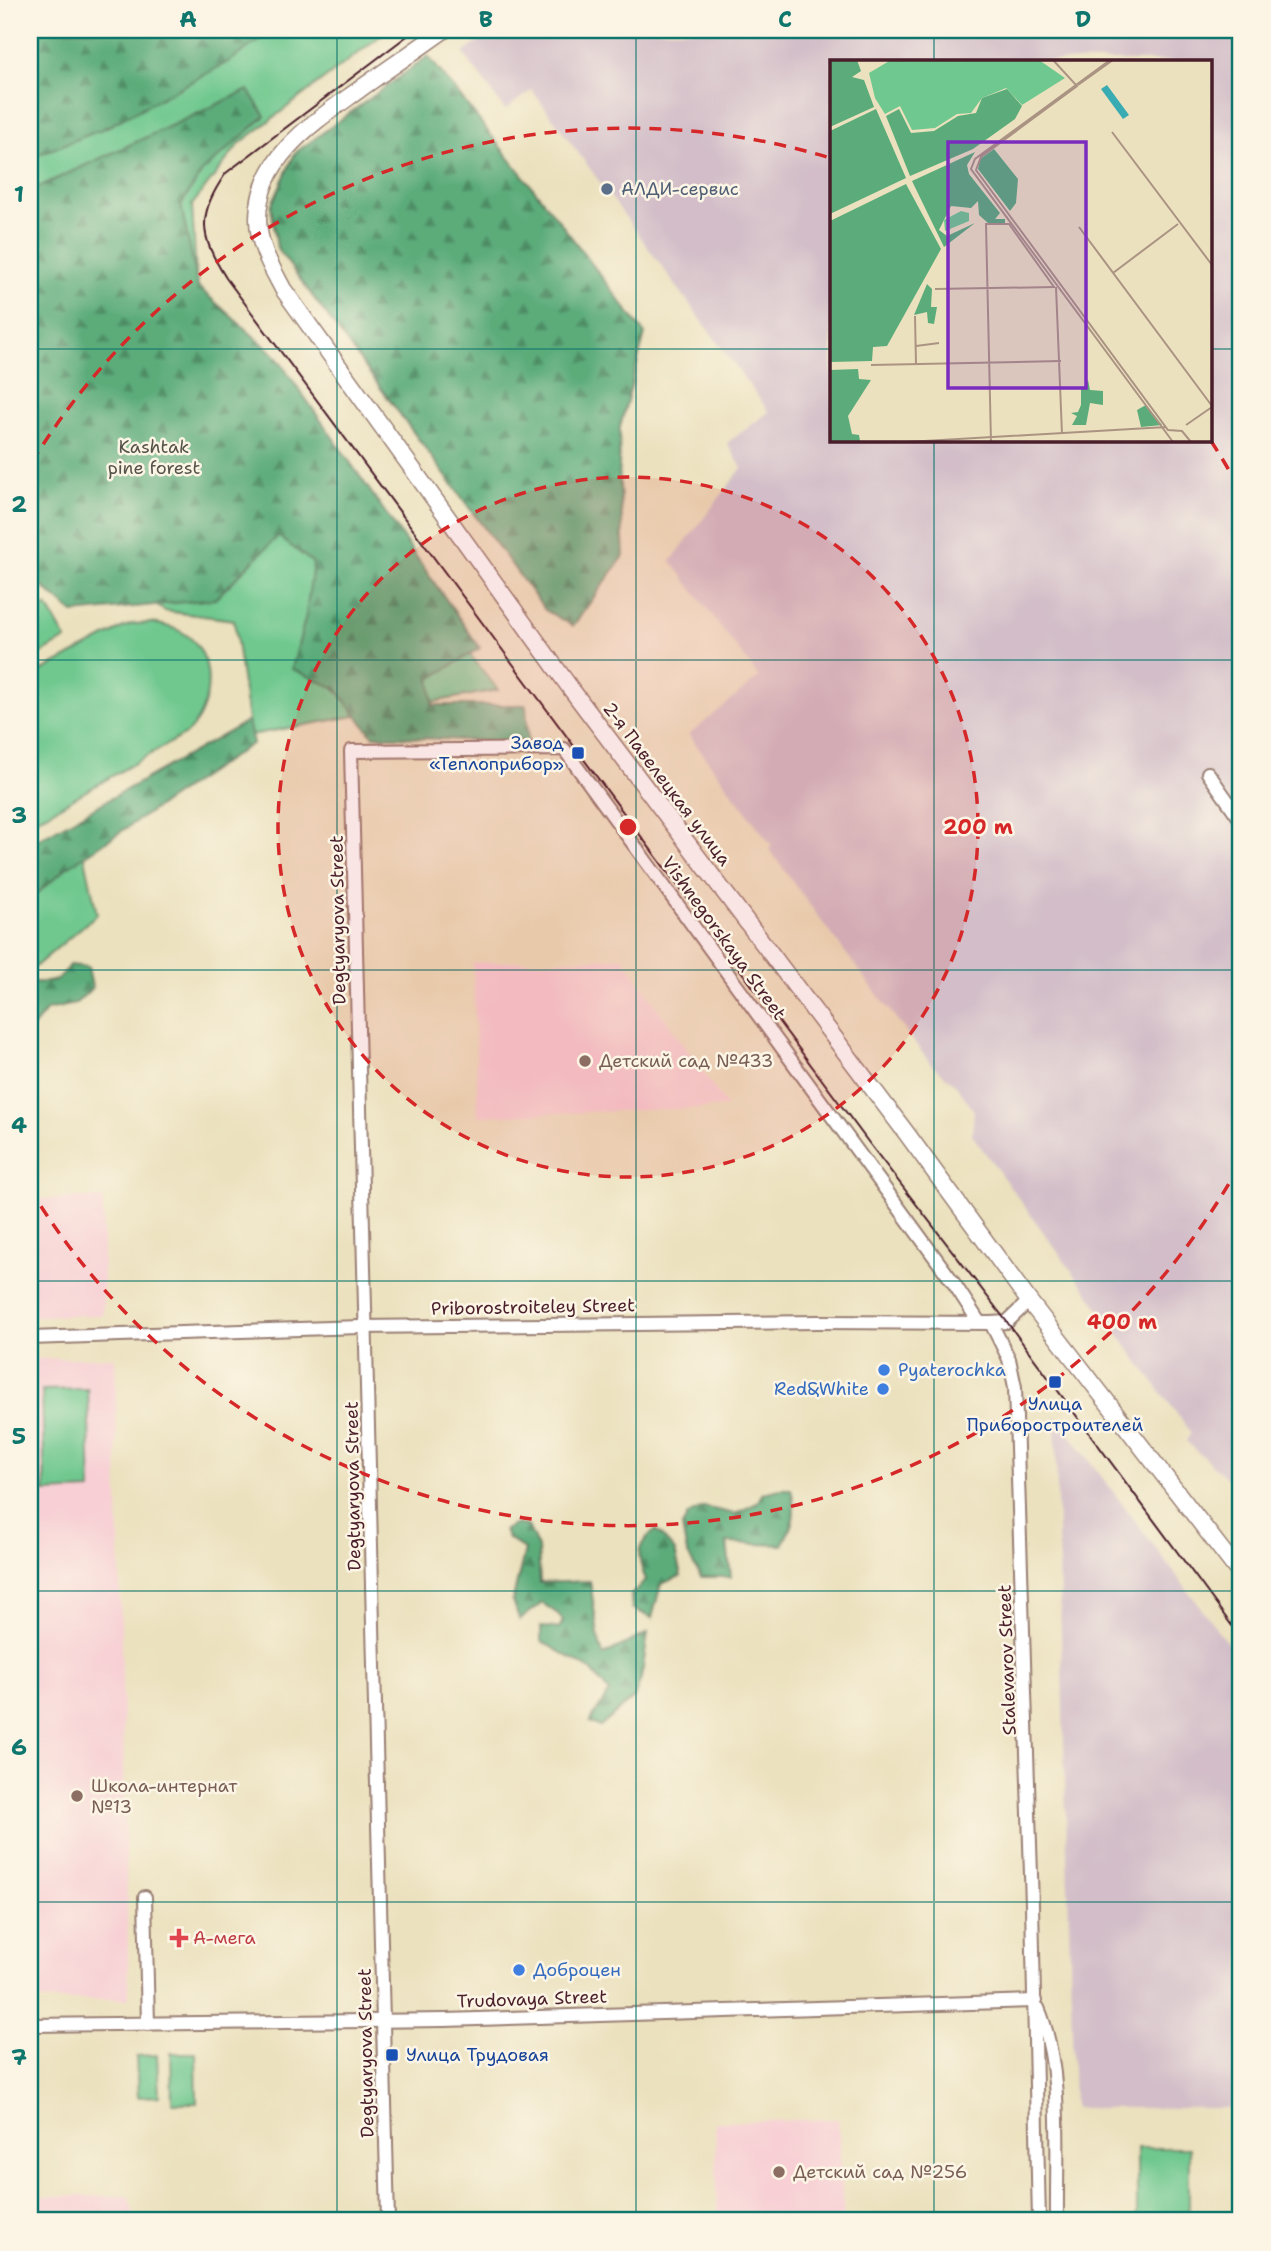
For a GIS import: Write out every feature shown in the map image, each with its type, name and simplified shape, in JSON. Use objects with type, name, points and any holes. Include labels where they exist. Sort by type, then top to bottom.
[{"type":"main road","name":"2-я Павелецкая улица","points":[[444,30],[303,130],[276,160],[264,185],[258,218],[262,249],[283,289],[571,689],[907,1134],[1029,1301],[1241,1575]]},
{"type":"street","name":"Vishnegorskaya Street","points":[[351,751],[564,749],[985,1323]]},
{"type":"street","name":"Degtyaryova Street","points":[[351,751],[388,2221]]},
{"type":"street","points":[[1208,773],[1241,820]]},
{"type":"street","name":"Priborostroiteley Street","points":[[30,1338],[366,1327],[985,1323],[1007,1322],[1029,1301]]},
{"type":"street","name":"Stalevarov Street","points":[[985,1323],[1009,1359],[1015,1387],[1035,2001],[1039,2221]]},
{"type":"street","points":[[145,1897],[148,2024]]},
{"type":"street","name":"Stalevarov Street","points":[[1035,2001],[1046,2028],[1052,2056],[1057,2221]]},
{"type":"street","name":"Trudovaya Street","points":[[30,2025],[383,2021],[1035,2001]]},
{"type":"shaded area","points":[[495,30],[1241,30],[1241,1491],[1186,1441],[1191,1433],[972,1135],[974,1111],[956,1085],[931,1064],[825,926],[769,849],[772,846],[689,735],[759,677],[671,561],[742,468],[727,443],[769,412],[532,90],[505,110],[463,53]]},
{"type":"shaded area","name":"Детский сад №433","points":[[623,958],[727,1107],[478,1116],[473,963]]},
{"type":"shaded area","points":[[103,1198],[103,1315],[30,1316],[30,1199]]},
{"type":"shaded area","name":"Школа-интернат №13","points":[[115,1357],[129,1999],[30,2001],[30,1359]]},
{"type":"shaded area","points":[[1055,1415],[1241,1661],[1241,2108],[1074,2108]]},
{"type":"shaded area","name":"Детский сад №256","points":[[838,2119],[844,2221],[718,2221],[715,2122]]},
{"type":"shaded area","points":[[30,2196],[129,2196],[135,2221],[30,2221]]},
{"type":"green space","name":"Kashtak pine forest","points":[[30,30],[388,30],[239,144],[192,205],[198,312],[498,690],[250,735],[234,620],[165,611],[58,543],[30,558]]},
{"type":"green space","points":[[30,30],[273,30],[230,61],[105,128],[30,158]]},
{"type":"green space","points":[[428,56],[645,334],[620,427],[619,467],[624,556],[573,626],[545,610],[277,248],[271,206],[295,153]]},
{"type":"green space","name":"Kashtak pine forest","points":[[248,90],[265,116],[202,172],[181,205],[198,287],[275,355],[480,648],[430,679],[433,705],[526,705],[528,743],[373,736],[335,688],[292,669],[306,615],[313,563],[278,536],[215,599],[73,613],[35,580],[30,583],[30,191]]},
{"type":"green space","points":[[47,606],[66,639],[30,660],[30,616]]},
{"type":"green space","points":[[153,623],[185,634],[196,643],[203,655],[208,683],[202,711],[195,723],[187,733],[30,821],[30,677],[124,627]]},
{"type":"green space","points":[[248,721],[253,743],[65,869],[30,900],[30,844]]},
{"type":"green space","points":[[80,834],[97,914],[30,971],[30,846]]},
{"type":"green space","points":[[69,965],[88,967],[92,988],[75,1004],[47,1010],[30,1031],[30,985],[34,982],[55,980]]},
{"type":"green space","points":[[88,1389],[91,1490],[45,1492],[42,1390]]},
{"type":"green space","points":[[791,1489],[794,1505],[792,1524],[782,1545],[727,1543],[731,1577],[701,1577],[687,1553],[682,1527],[688,1515],[704,1507],[735,1514],[757,1503],[763,1493]]},
{"type":"green space","points":[[516,1524],[528,1526],[538,1548],[540,1583],[590,1581],[603,1655],[648,1633],[642,1675],[634,1698],[600,1727],[590,1722],[609,1692],[592,1671],[541,1641],[541,1627],[559,1628],[563,1621],[542,1603],[520,1620],[512,1602],[525,1550],[508,1538],[504,1530]]},
{"type":"green space","points":[[656,1530],[675,1551],[681,1576],[661,1584],[652,1618],[632,1608],[631,1595],[646,1580],[639,1552],[644,1541]]},
{"type":"green space","points":[[171,2053],[196,2053],[197,2103],[172,2103]]},
{"type":"green space","points":[[157,2055],[159,2096],[138,2097],[136,2056]]},
{"type":"green space","points":[[1137,2148],[1189,2148],[1189,2221],[1137,2221]]},
{"type":"tram line","points":[[415,30],[226,173],[206,213],[206,237],[217,263],[869,1143],[1007,1322],[1241,1638]]},
{"type":"place","name":"АЛДИ-сервис","points":[[607,189]]},
{"type":"place","name":"Завод «Теплоприбор»","points":[[578,753]]},
{"type":"place","name":"Детский сад №433","points":[[585,1061]]},
{"type":"place","name":"Pyaterochka","points":[[884,1370]]},
{"type":"place","name":"Улица Приборостроителей","points":[[1055,1382]]},
{"type":"place","name":"Red&White","points":[[883,1389]]},
{"type":"place","name":"Школа-интернат №13","points":[[77,1796]]},
{"type":"place","name":"А-мега","points":[[179,1938]]},
{"type":"place","name":"Доброцен","points":[[519,1970]]},
{"type":"place","name":"Улица Трудовая","points":[[392,2055]]},
{"type":"place","name":"Детский сад №256","points":[[779,2172]]}]
